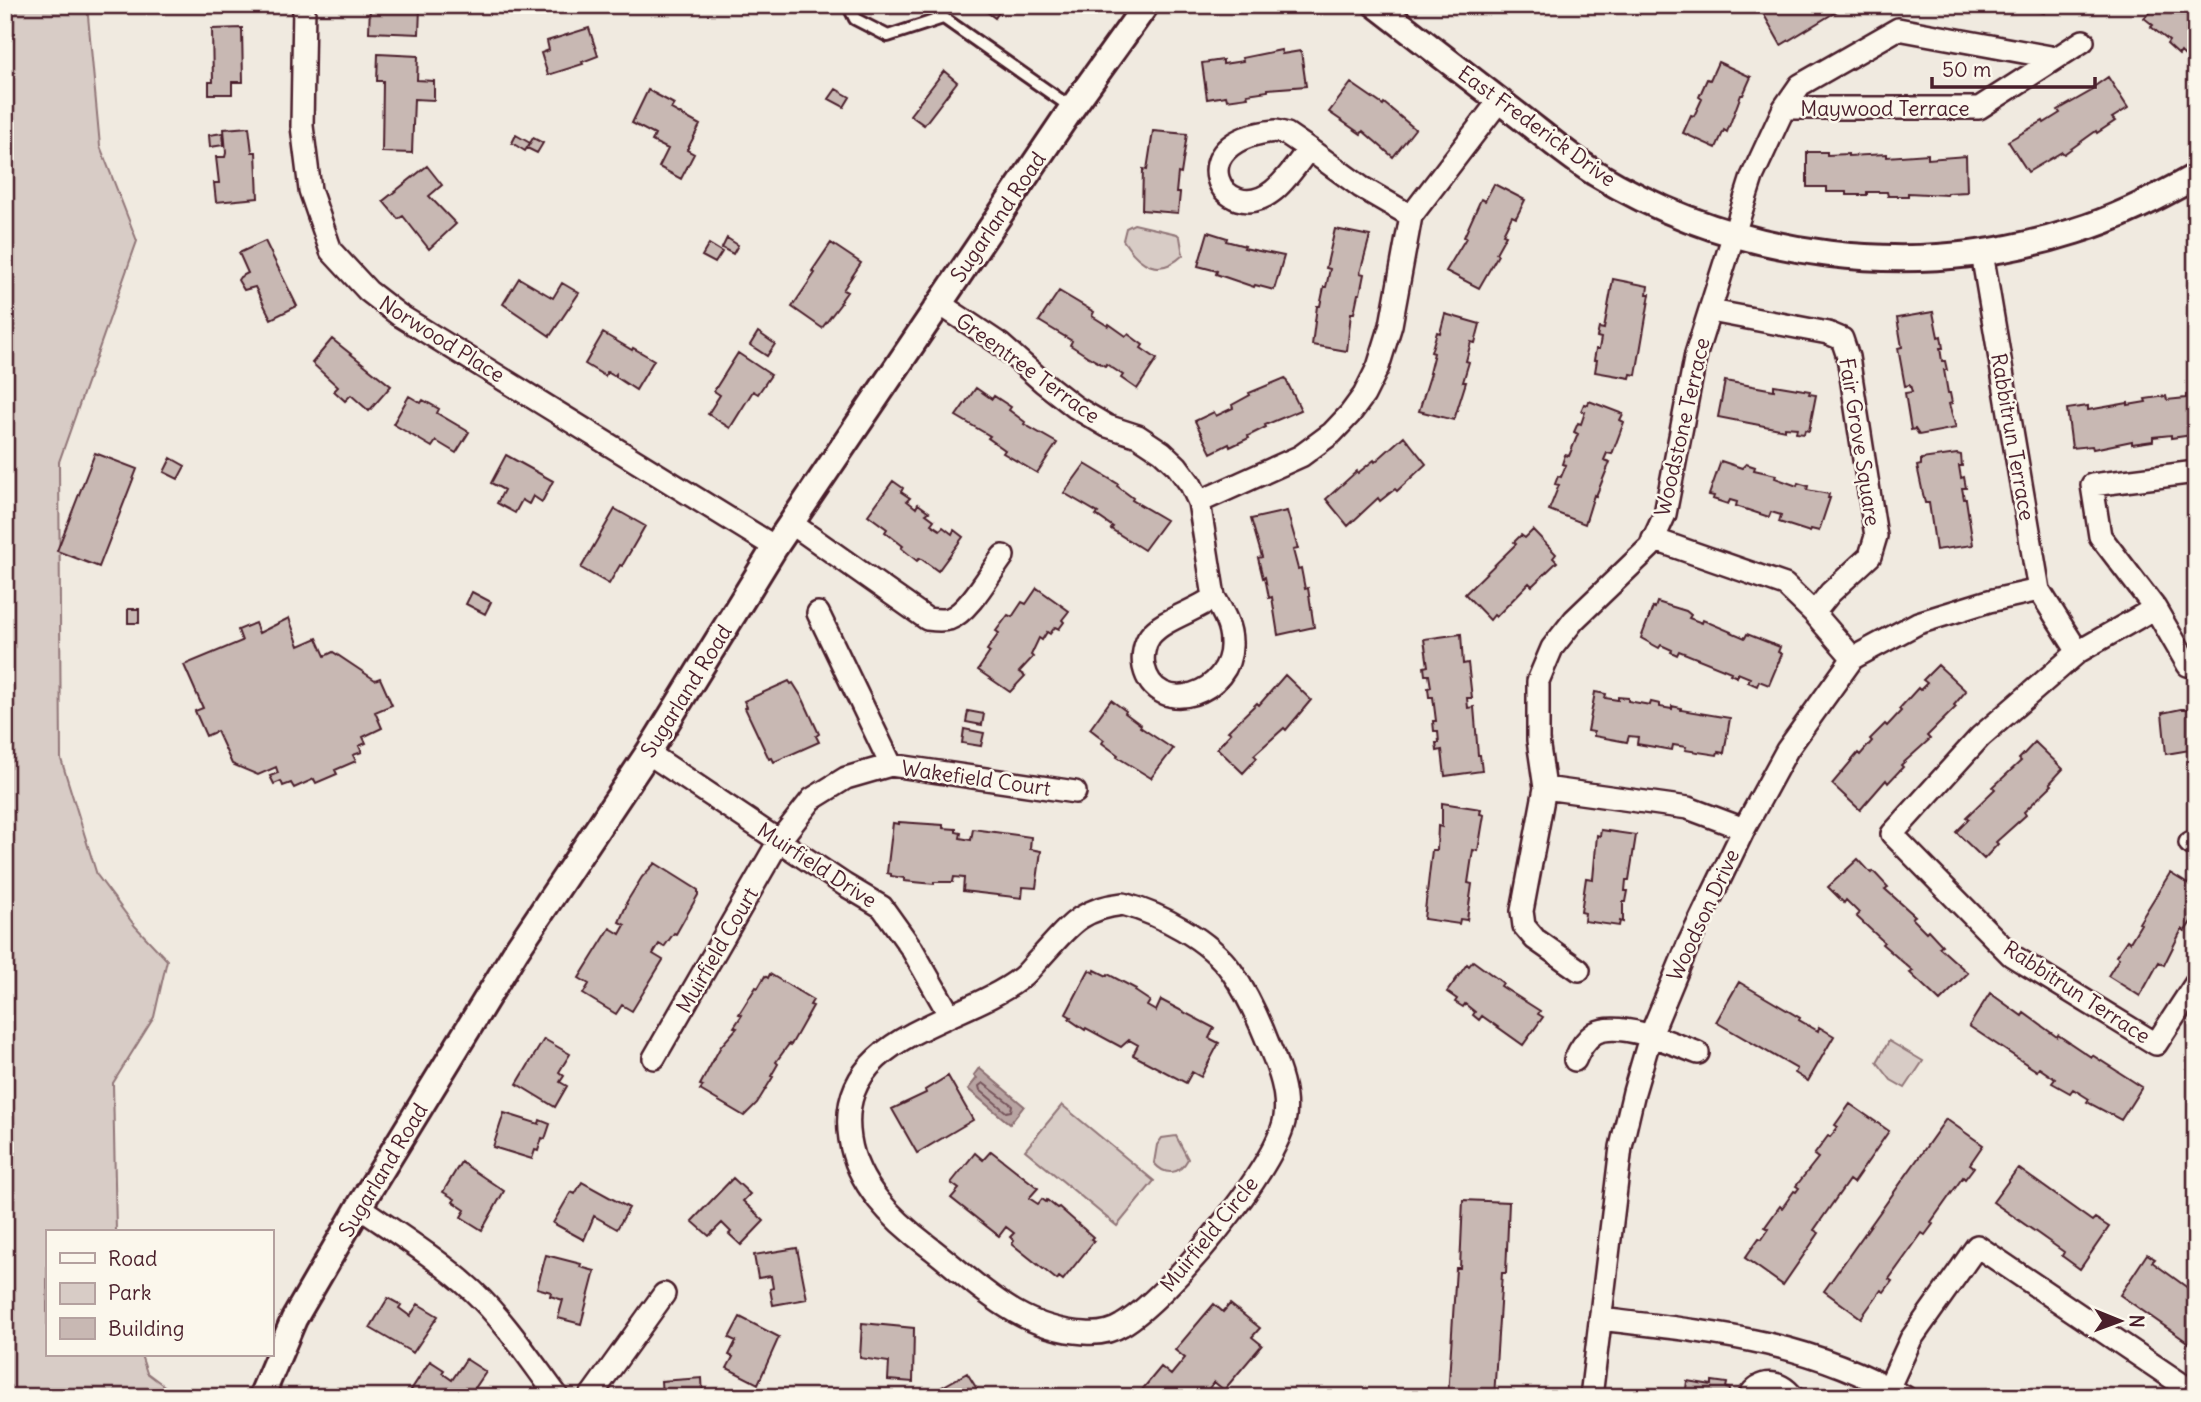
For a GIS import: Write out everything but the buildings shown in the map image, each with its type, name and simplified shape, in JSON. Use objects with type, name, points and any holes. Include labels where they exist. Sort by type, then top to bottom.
[{"type":"street","name":"Norwood Place","points":[[303,5],[302,126],[310,190],[331,251],[369,291],[399,315],[775,547]]},
{"type":"street","name":"Sugarland Road","points":[[261,1397],[294,1319],[517,948],[648,753],[791,523],[1072,108],[1146,5]]},
{"type":"street","name":"East Frederick Drive","points":[[1376,5],[1593,172],[1656,205],[1733,235],[1796,250],[1875,258],[1982,253],[2076,231],[2159,197],[2196,176]]},
{"type":"street","name":"Maywood Terrace","points":[[1733,235],[1752,177],[1784,108],[1800,85],[1898,29],[2056,58]]},
{"type":"street","name":"Maywood Terrace","points":[[1784,108],[1979,108],[2083,41]]},
{"type":"street","points":[[1199,502],[1301,456],[1332,433],[1350,414],[1364,395],[1378,366],[1391,325],[1411,216],[1499,101]]},
{"type":"street","points":[[1309,149],[1361,187],[1411,216]]},
{"type":"street","name":"Woodstone Terrace","points":[[1579,970],[1535,939],[1524,926],[1522,911],[1545,788],[1538,740],[1538,681],[1552,648],[1574,620],[1642,554],[1665,514],[1696,354],[1733,235]]},
{"type":"street","name":"Rabbitrun Terrace","points":[[1982,253],[2039,590],[2078,652]]},
{"type":"street","name":"Greentree Terrace","points":[[940,304],[1000,344],[1043,383],[1076,407],[1107,426],[1138,436],[1163,453],[1184,475],[1199,502],[1214,597],[1229,629],[1231,654],[1227,668],[1210,687],[1197,694],[1171,695],[1160,690],[1149,680],[1143,662],[1143,652],[1149,636],[1159,627],[1203,606],[1214,597]]},
{"type":"street","name":"Fair Grove Square","points":[[1711,311],[1828,333],[1842,339],[1848,357],[1876,536],[1870,556],[1830,593],[1814,613]]},
{"type":"street","points":[[2196,472],[2092,485],[2101,536],[2155,608],[2188,665],[2196,664]]},
{"type":"street","points":[[791,523],[927,619],[940,621],[952,618],[963,610],[1003,556]]},
{"type":"street","points":[[1653,539],[1785,585],[1814,613],[1853,659]]},
{"type":"street","name":"Woodson Drive","points":[[1591,1397],[1621,1147],[1651,1034],[1688,945],[1744,829],[1787,750],[1853,659],[1917,623],[1976,604],[2039,590]]},
{"type":"street","name":"Rabbitrun Terrace","points":[[2155,608],[2078,652],[1980,737],[1892,834],[2011,954],[2156,1044],[2196,983]]},
{"type":"street","points":[[817,614],[891,765]]},
{"type":"street","name":"Muirfield Drive","points":[[648,753],[882,907],[912,949],[949,1014]]},
{"type":"street","name":"Wakefield Court","points":[[779,841],[812,799],[846,778],[891,765],[1075,792]]},
{"type":"street","points":[[1545,788],[1688,808],[1744,829]]},
{"type":"street","name":"Muirfield Court","points":[[654,1058],[779,841]]},
{"type":"street","name":"Muirfield Circle","points":[[1123,904],[1149,911],[1215,953],[1231,971],[1254,1009],[1282,1077],[1285,1116],[1280,1133],[1266,1163],[1242,1199],[1163,1292],[1123,1325],[1107,1332],[1059,1330],[1010,1311],[917,1238],[872,1195],[852,1153],[848,1124],[850,1104],[858,1080],[875,1058],[949,1014],[1022,978],[1066,928],[1085,914],[1104,906],[1123,904]]},
{"type":"street","points":[[1575,1060],[1588,1039],[1598,1032],[1610,1030],[1651,1034],[1698,1053]]},
{"type":"street","points":[[359,1207],[441,1263],[474,1292],[493,1312],[558,1397]]},
{"type":"street","points":[[1600,1319],[1730,1334],[1784,1346],[1821,1357],[1897,1392],[1911,1339],[1977,1245],[2196,1394]]},
{"type":"street","points":[[590,1397],[664,1294]]},
{"type":"street","points":[[1749,1397],[1756,1387],[1770,1383],[1786,1390],[1784,1346]]},
{"type":"lane","points":[[848,5],[855,19],[888,36],[943,18]]},
{"type":"lane","points":[[925,5],[1072,108]]},
{"type":"green space","points":[[5,5],[87,5],[100,146],[137,241],[59,462],[61,759],[97,875],[135,926],[167,960],[154,1017],[113,1083],[116,1230],[46,1230],[46,1356],[141,1356],[147,1373],[179,1397],[5,1397]]},
{"type":"green space","points":[[1134,224],[1177,234],[1183,255],[1166,266],[1158,267],[1143,262],[1123,240],[1126,228]]},
{"type":"green space","points":[[1889,1041],[1923,1061],[1905,1088],[1891,1080],[1877,1062]]},
{"type":"green space","points":[[1062,1105],[1154,1181],[1117,1226],[1025,1150]]},
{"type":"green space","points":[[1176,1136],[1188,1159],[1177,1171],[1168,1172],[1154,1163],[1157,1145],[1162,1138]]},
{"type":"water","points":[[979,1068],[1024,1106],[1010,1124],[968,1089],[977,1078],[974,1075]]}]
